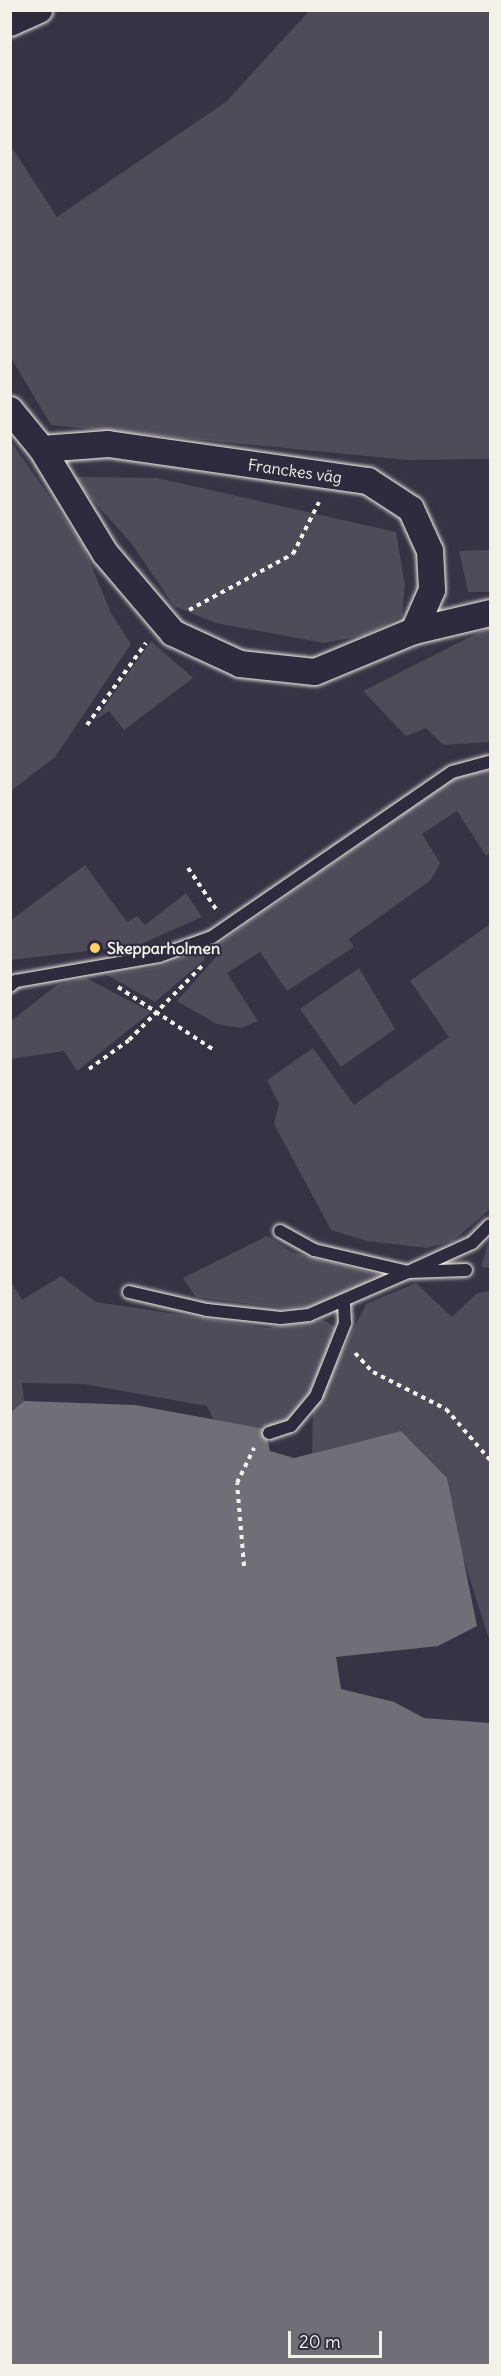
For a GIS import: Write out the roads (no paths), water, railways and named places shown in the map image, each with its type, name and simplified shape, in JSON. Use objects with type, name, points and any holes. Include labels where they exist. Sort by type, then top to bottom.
[{"type":"street","points":[[10,23],[39,10]]},
{"type":"street","points":[[10,411],[42,449],[105,553],[173,633],[240,664],[315,672],[414,631],[490,613]]},
{"type":"street","name":"Franckes väg","points":[[42,449],[108,444],[368,482],[411,509],[430,551],[432,590],[414,631]]},
{"type":"lane","points":[[10,987],[16,981],[88,971],[159,956],[212,937],[452,772],[490,762]]},
{"type":"lane","points":[[129,1292],[254,1317],[309,1315],[344,1302],[472,1243],[490,1226]]},
{"type":"lane","points":[[280,1231],[314,1250],[408,1272],[466,1270]]},
{"type":"lane","points":[[269,1433],[291,1426],[307,1408],[340,1338],[344,1302]]},
{"type":"place","name":"Skepparholmen","points":[[95,948]]}]
